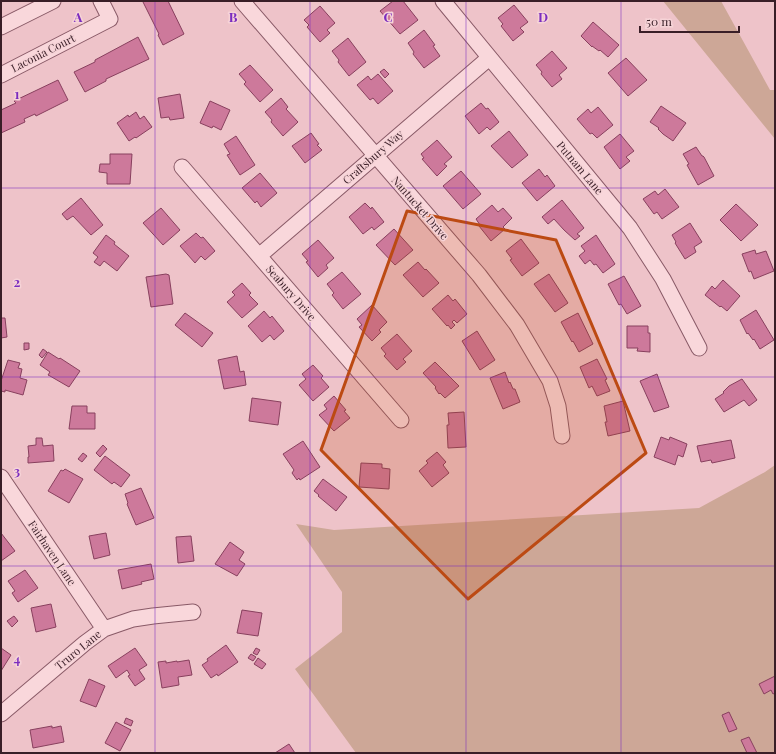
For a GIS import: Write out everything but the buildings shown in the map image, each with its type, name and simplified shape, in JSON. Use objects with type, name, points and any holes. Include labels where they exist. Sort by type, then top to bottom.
[{"type":"street","points":[[1,28],[31,6],[53,1]]},
{"type":"street","name":"Laconia Court","points":[[1,75],[110,19],[101,1]]},
{"type":"street","name":"Nantucket Drive","points":[[242,1],[479,275],[517,325],[550,381],[558,406],[562,436]]},
{"type":"street","name":"Putnam Lane","points":[[443,1],[630,228],[663,279],[699,348]]},
{"type":"street","name":"Craftsbury Way","points":[[259,256],[374,155],[489,58]]},
{"type":"street","name":"Seabury Drive","points":[[182,167],[401,420]]},
{"type":"street","name":"Fairhaven Lane","points":[[1,477],[104,629]]},
{"type":"street","name":"Truro Lane","points":[[1,714],[85,643],[104,629],[133,619],[193,612]]},
{"type":"highlighted area","points":[[407,211],[556,240],[646,453],[468,599],[321,450]]},
{"type":"shaded area","points":[[663,1],[721,1],[770,90],[775,90],[775,139]]},
{"type":"shaded area","points":[[775,465],[775,753],[356,753],[295,669],[342,632],[342,592],[296,524],[334,530],[699,508]]}]
